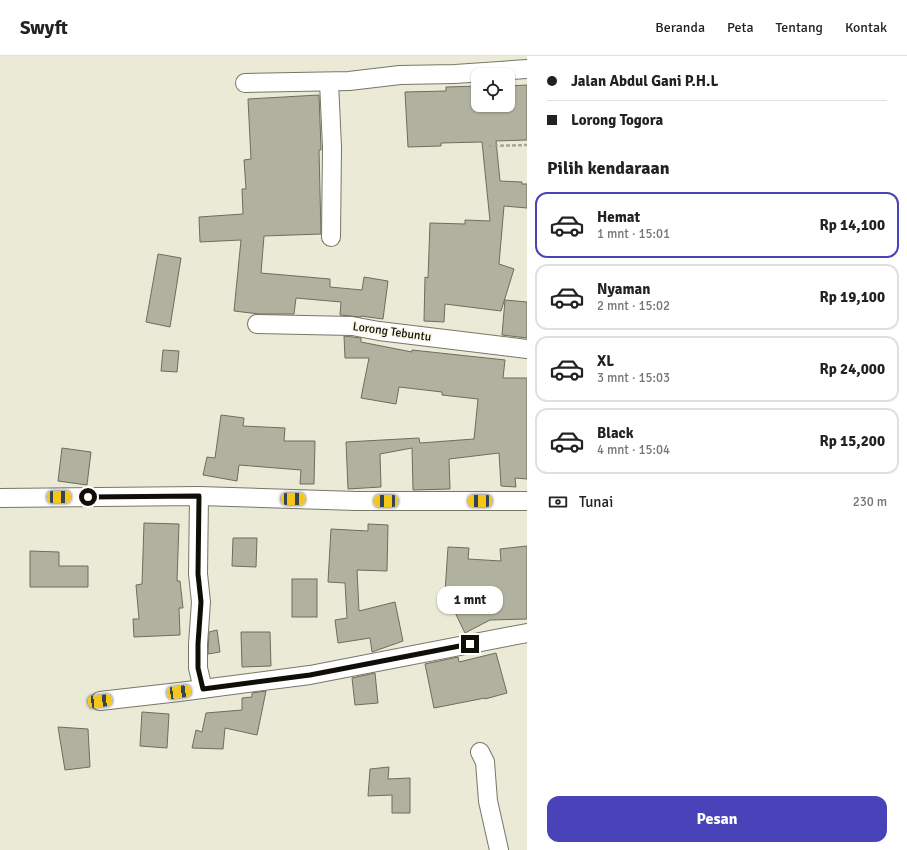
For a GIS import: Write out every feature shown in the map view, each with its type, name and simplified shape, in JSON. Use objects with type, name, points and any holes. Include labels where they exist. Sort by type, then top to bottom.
[{"type":"street","points":[[245,83],[329,82],[400,75],[456,74],[527,69]]},
{"type":"street","points":[[329,82],[332,147],[330,237]]},
{"type":"street","name":"Lorong Tebuntu","points":[[257,324],[352,326],[379,331],[527,349]]},
{"type":"street","points":[[199,496],[198,574],[201,602],[198,668],[203,689]]},
{"type":"street","points":[[0,498],[199,496],[363,501],[527,500]]},
{"type":"street","points":[[100,701],[310,675],[527,633]]},
{"type":"street","points":[[480,752],[485,762],[488,801],[499,850]]},
{"type":"path","points":[[488,146],[527,145]]},
{"type":"building","points":[[527,85],[527,140],[496,141],[500,181],[522,182],[522,184],[527,184],[527,208],[504,206],[499,264],[514,269],[501,311],[445,304],[444,322],[424,321],[425,277],[428,278],[430,223],[465,224],[465,220],[490,221],[482,142],[441,143],[441,146],[408,147],[405,92],[446,91],[446,87],[471,86],[471,112],[515,112],[515,86]]},
{"type":"building","points":[[319,95],[321,148],[321,150],[319,150],[321,234],[264,236],[261,273],[330,279],[330,287],[362,290],[364,277],[388,281],[383,319],[340,315],[341,302],[296,298],[294,314],[259,314],[234,311],[241,240],[200,242],[199,217],[243,214],[242,189],[246,189],[244,160],[251,159],[248,99]]},
{"type":"building","points":[[158,254],[181,258],[170,327],[146,322]]},
{"type":"building","points":[[505,300],[527,302],[527,338],[502,335]]},
{"type":"building","points":[[344,336],[361,338],[361,342],[412,352],[412,350],[505,360],[503,378],[527,378],[527,479],[515,478],[516,487],[501,486],[499,453],[449,459],[450,489],[413,490],[412,448],[380,454],[381,487],[348,489],[346,442],[419,438],[420,443],[474,439],[478,399],[442,395],[442,392],[399,387],[396,404],[361,398],[369,358],[345,358]]},
{"type":"building","points":[[163,350],[179,351],[177,372],[161,371]]},
{"type":"building","points":[[221,415],[244,418],[243,426],[285,428],[284,441],[315,441],[314,484],[300,484],[301,470],[239,465],[237,481],[203,475],[207,457],[215,458]]},
{"type":"building","points":[[62,448],[91,452],[87,485],[58,481]]},
{"type":"building","points":[[144,523],[179,524],[177,581],[180,581],[183,608],[179,608],[180,635],[134,637],[133,619],[139,619],[136,585],[142,584]]},
{"type":"building","points":[[368,524],[388,525],[387,571],[357,570],[359,611],[395,602],[403,641],[372,652],[370,638],[338,643],[335,620],[347,618],[345,583],[328,582],[331,529],[368,531]]},
{"type":"building","points":[[233,538],[257,538],[256,567],[232,566]]},
{"type":"building","points":[[527,546],[527,619],[490,620],[465,633],[445,592],[448,547],[469,548],[468,559],[501,561],[500,549]]},
{"type":"building","points":[[30,551],[59,552],[59,566],[88,566],[88,587],[30,587]]},
{"type":"building","points":[[292,579],[317,579],[317,617],[292,617]]},
{"type":"building","points":[[217,630],[220,652],[208,654],[209,632]]},
{"type":"building","points":[[241,632],[270,632],[271,666],[242,667]]},
{"type":"building","points":[[496,653],[507,693],[485,699],[434,708],[425,664],[458,657],[459,662]]},
{"type":"building","points":[[375,673],[378,703],[355,705],[352,678]]},
{"type":"building","points":[[266,691],[257,735],[225,728],[223,749],[192,748],[196,730],[202,732],[206,713],[242,710],[242,698],[252,697],[252,693]]},
{"type":"building","points":[[142,712],[169,714],[167,748],[140,746]]},
{"type":"building","points":[[58,727],[88,729],[90,767],[65,770]]},
{"type":"building","points":[[389,767],[388,779],[410,778],[410,813],[392,813],[392,795],[368,796],[370,769]]},
{"type":"route","points":[[88,497],[199,496],[198,574],[201,602],[199,616],[198,668],[203,689],[310,675],[470,644]]}]
